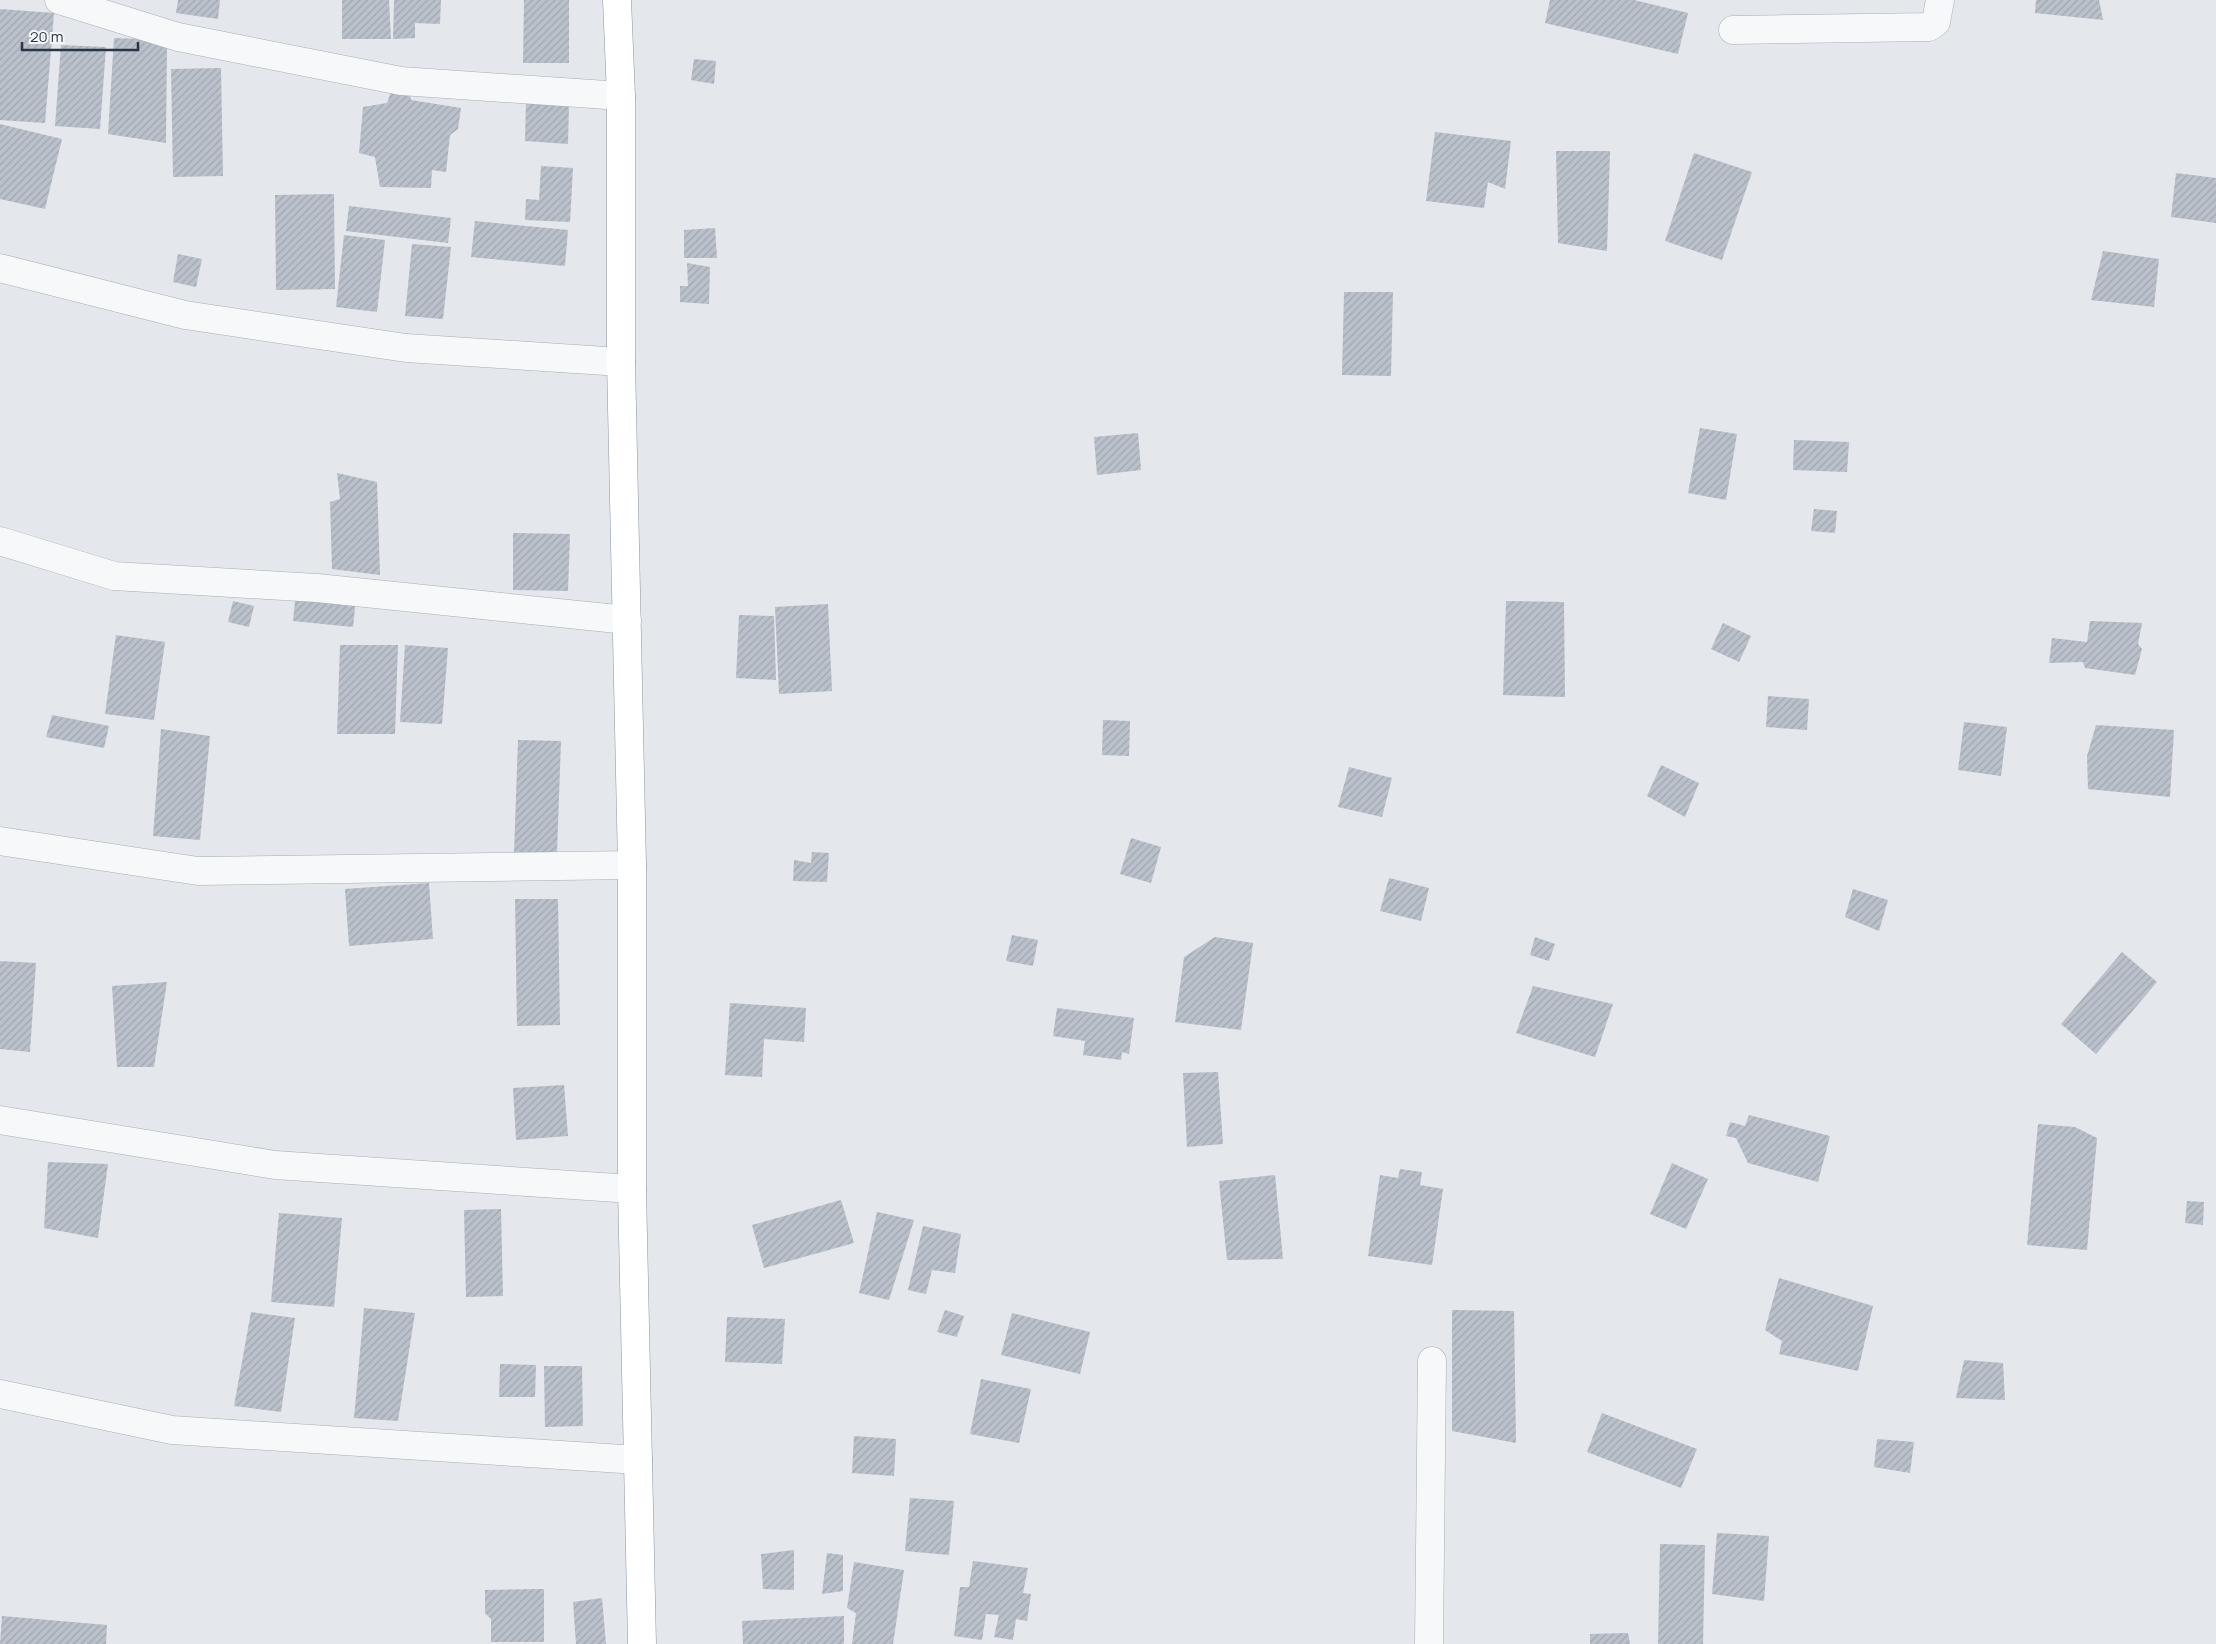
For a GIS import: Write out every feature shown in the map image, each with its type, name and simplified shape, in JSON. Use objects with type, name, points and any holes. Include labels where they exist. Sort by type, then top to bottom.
[{"type":"highway","points":[[617,0],[621,96],[621,362],[632,865],[632,1188],[642,1644]]},
{"type":"street","points":[[59,0],[178,37],[401,81],[621,96]]},
{"type":"street","points":[[1732,30],[1929,26],[1936,22],[1940,0]]},
{"type":"street","points":[[0,268],[185,316],[406,348],[621,362]]},
{"type":"street","points":[[0,541],[114,576],[317,588],[627,620]]},
{"type":"street","points":[[0,841],[198,872],[632,865]]},
{"type":"street","points":[[0,1120],[275,1165],[632,1188]]},
{"type":"street","points":[[1429,1644],[1432,1361]]},
{"type":"street","points":[[0,1394],[172,1430],[638,1460]]},
{"type":"building","points":[[178,0],[220,0],[218,19],[176,13]]},
{"type":"building","points":[[342,0],[389,0],[391,39],[342,39]]},
{"type":"building","points":[[394,0],[441,0],[440,24],[415,23],[415,38],[393,39]]},
{"type":"building","points":[[524,0],[569,0],[569,63],[523,63]]},
{"type":"building","points":[[1550,0],[1634,0],[1688,13],[1678,54],[1545,23]]},
{"type":"building","points":[[2036,0],[2099,0],[2103,20],[2035,13]]},
{"type":"building","points":[[0,9],[54,13],[45,123],[0,120]]},
{"type":"building","points":[[114,38],[167,40],[166,143],[108,134]]},
{"type":"building","points":[[61,45],[106,47],[100,129],[55,126]]},
{"type":"building","points":[[694,59],[716,61],[714,84],[691,80]]},
{"type":"building","points":[[221,68],[223,176],[173,177],[171,69]]},
{"type":"building","points":[[392,89],[409,90],[411,100],[461,108],[458,129],[450,135],[446,172],[432,170],[431,188],[380,187],[375,157],[359,153],[363,107],[387,103]]},
{"type":"building","points":[[526,102],[569,105],[568,144],[525,141]]},
{"type":"building","points":[[0,124],[62,139],[45,209],[0,199]]},
{"type":"building","points":[[1435,132],[1511,141],[1505,189],[1488,182],[1484,208],[1426,201]]},
{"type":"building","points":[[1556,151],[1610,151],[1607,251],[1558,243]]},
{"type":"building","points":[[1694,153],[1752,172],[1722,260],[1665,241]]},
{"type":"building","points":[[541,166],[573,168],[570,222],[525,220],[526,199],[539,200]]},
{"type":"building","points":[[2176,173],[2216,178],[2216,223],[2171,217]]},
{"type":"building","points":[[334,194],[335,289],[276,290],[275,195]]},
{"type":"building","points":[[349,206],[451,218],[448,243],[346,231]]},
{"type":"building","points":[[475,221],[568,230],[565,266],[471,257]]},
{"type":"building","points":[[715,228],[717,258],[684,258],[684,230]]},
{"type":"building","points":[[344,235],[385,240],[377,312],[336,307]]},
{"type":"building","points":[[412,244],[451,247],[443,319],[405,316]]},
{"type":"building","points":[[2103,251],[2159,259],[2154,307],[2091,300]]},
{"type":"building","points":[[178,254],[202,259],[196,287],[173,282]]},
{"type":"building","points":[[687,263],[710,267],[709,304],[680,302],[680,286],[688,286]]},
{"type":"building","points":[[1344,292],[1393,292],[1391,376],[1342,375]]},
{"type":"building","points":[[1700,428],[1737,434],[1726,500],[1688,493]]},
{"type":"building","points":[[1138,433],[1141,470],[1097,475],[1094,437]]},
{"type":"building","points":[[1794,440],[1849,442],[1847,472],[1793,470]]},
{"type":"building","points":[[337,473],[377,482],[380,575],[332,569],[330,502],[340,499]]},
{"type":"building","points":[[1814,509],[1837,511],[1835,533],[1811,531]]},
{"type":"building","points":[[513,533],[570,534],[568,591],[513,590]]},
{"type":"building","points":[[296,592],[356,598],[353,627],[293,621]]},
{"type":"building","points":[[233,601],[254,606],[249,627],[228,622]]},
{"type":"building","points":[[1506,601],[1564,602],[1565,697],[1503,695]]},
{"type":"building","points":[[828,604],[832,691],[779,694],[775,607]]},
{"type":"building","points":[[739,615],[774,616],[776,680],[736,678]]},
{"type":"building","points":[[2090,621],[2142,623],[2138,644],[2142,649],[2135,675],[2085,668],[2083,662],[2049,663],[2052,638],[2087,642]]},
{"type":"building","points":[[1723,623],[1751,636],[1739,662],[1711,649]]},
{"type":"building","points":[[116,635],[165,642],[154,720],[105,714]]},
{"type":"building","points":[[340,645],[398,645],[395,734],[337,734]]},
{"type":"building","points":[[405,645],[448,648],[442,724],[400,722]]},
{"type":"building","points":[[1768,696],[1809,699],[1807,730],[1766,727]]},
{"type":"building","points":[[52,715],[109,726],[104,748],[46,737]]},
{"type":"building","points":[[1103,720],[1130,721],[1129,756],[1102,755]]},
{"type":"building","points":[[1964,722],[2007,727],[2001,776],[1958,770]]},
{"type":"building","points":[[2096,725],[2174,730],[2170,797],[2088,789],[2087,756]]},
{"type":"building","points":[[161,729],[210,736],[200,840],[153,836]]},
{"type":"building","points":[[518,740],[561,741],[557,854],[514,853]]},
{"type":"building","points":[[1661,765],[1699,783],[1685,817],[1647,796]]},
{"type":"building","points":[[1349,767],[1392,778],[1382,817],[1338,807]]},
{"type":"building","points":[[1131,838],[1161,847],[1151,883],[1120,874]]},
{"type":"building","points":[[812,852],[829,853],[827,882],[793,881],[794,860],[811,863]]},
{"type":"building","points":[[1389,878],[1429,888],[1421,921],[1380,911]]},
{"type":"building","points":[[429,883],[433,939],[349,946],[345,889]]},
{"type":"building","points":[[1853,889],[1888,900],[1879,931],[1845,917]]},
{"type":"building","points":[[515,899],[558,899],[560,1025],[517,1026]]},
{"type":"building","points":[[1012,935],[1038,940],[1033,966],[1006,961]]},
{"type":"building","points":[[1215,937],[1253,943],[1241,1030],[1175,1022],[1184,957]]},
{"type":"building","points":[[1535,937],[1555,944],[1549,961],[1530,955]]},
{"type":"building","points":[[2122,952],[2157,982],[2096,1054],[2061,1024]]},
{"type":"building","points":[[0,961],[36,963],[30,1052],[0,1049]]},
{"type":"building","points":[[167,982],[154,1067],[117,1067],[112,986]]},
{"type":"building","points":[[1533,986],[1613,1004],[1595,1057],[1516,1033]]},
{"type":"building","points":[[730,1003],[806,1008],[804,1042],[764,1039],[762,1077],[725,1075]]},
{"type":"building","points":[[1057,1008],[1134,1018],[1129,1054],[1122,1052],[1121,1060],[1083,1055],[1085,1041],[1053,1036]]},
{"type":"building","points":[[1218,1072],[1223,1144],[1187,1147],[1183,1073]]},
{"type":"building","points":[[564,1085],[568,1136],[516,1140],[513,1088]]},
{"type":"building","points":[[1749,1115],[1830,1136],[1818,1182],[1748,1163],[1736,1138],[1726,1136],[1730,1122],[1745,1126]]},
{"type":"building","points":[[2038,1124],[2075,1127],[2097,1138],[2087,1250],[2027,1245]]},
{"type":"building","points":[[48,1162],[108,1164],[98,1238],[44,1228]]},
{"type":"building","points":[[1672,1163],[1708,1179],[1686,1229],[1650,1214]]},
{"type":"building","points":[[1400,1169],[1422,1172],[1420,1185],[1443,1189],[1432,1265],[1368,1256],[1380,1175],[1398,1178]]},
{"type":"building","points":[[1275,1175],[1283,1259],[1227,1260],[1219,1181]]},
{"type":"building","points":[[841,1200],[854,1243],[764,1268],[752,1225]]},
{"type":"building","points":[[2187,1201],[2204,1202],[2203,1225],[2185,1223]]},
{"type":"building","points":[[501,1209],[503,1296],[466,1297],[464,1210]]},
{"type":"building","points":[[877,1212],[914,1220],[889,1300],[859,1293]]},
{"type":"building","points":[[279,1213],[342,1218],[334,1307],[271,1302]]},
{"type":"building","points":[[923,1226],[961,1234],[955,1273],[932,1270],[926,1294],[908,1290]]},
{"type":"building","points":[[1779,1278],[1873,1306],[1858,1371],[1779,1354],[1782,1341],[1765,1330]]},
{"type":"building","points":[[364,1308],[415,1313],[398,1421],[354,1418]]},
{"type":"building","points":[[945,1310],[964,1316],[957,1337],[937,1332]]},
{"type":"building","points":[[1452,1310],[1514,1311],[1516,1443],[1452,1431]]},
{"type":"building","points":[[251,1312],[295,1318],[281,1412],[234,1406]]},
{"type":"building","points":[[1012,1313],[1090,1332],[1080,1374],[1001,1355]]},
{"type":"building","points":[[727,1317],[785,1319],[782,1364],[725,1362]]},
{"type":"building","points":[[1964,1360],[2003,1363],[2005,1400],[1956,1398]]},
{"type":"building","points":[[500,1364],[536,1365],[535,1397],[499,1397]]},
{"type":"building","points":[[544,1366],[582,1366],[583,1426],[545,1427]]},
{"type":"building","points":[[981,1379],[1031,1389],[1019,1443],[970,1434]]},
{"type":"building","points":[[1602,1413],[1697,1449],[1681,1488],[1587,1452]]},
{"type":"building","points":[[854,1436],[896,1439],[894,1476],[852,1473]]},
{"type":"building","points":[[1877,1439],[1914,1442],[1910,1473],[1874,1467]]},
{"type":"building","points":[[910,1498],[954,1501],[949,1555],[905,1551]]},
{"type":"building","points":[[1717,1533],[1769,1536],[1764,1601],[1712,1594]]},
{"type":"building","points":[[1660,1544],[1705,1545],[1703,1644],[1658,1644]]},
{"type":"building","points":[[794,1550],[794,1590],[763,1589],[761,1554]]},
{"type":"building","points":[[827,1553],[843,1555],[843,1591],[822,1594]]},
{"type":"building","points":[[973,1561],[1028,1568],[1023,1593],[1031,1594],[1027,1621],[1016,1619],[1013,1640],[994,1637],[999,1615],[986,1614],[982,1640],[954,1636],[960,1587],[969,1587]]},
{"type":"building","points":[[854,1562],[904,1570],[893,1644],[852,1644],[856,1613],[847,1608]]},
{"type":"building","points":[[544,1589],[544,1642],[491,1642],[491,1619],[485,1613],[485,1590]]},
{"type":"building","points":[[602,1598],[606,1644],[576,1644],[573,1602]]},
{"type":"building","points":[[2,1616],[107,1625],[106,1644],[0,1644]]},
{"type":"building","points":[[844,1616],[844,1644],[743,1644],[742,1621]]},
{"type":"building","points":[[1628,1633],[1630,1644],[1590,1644],[1590,1634]]}]
